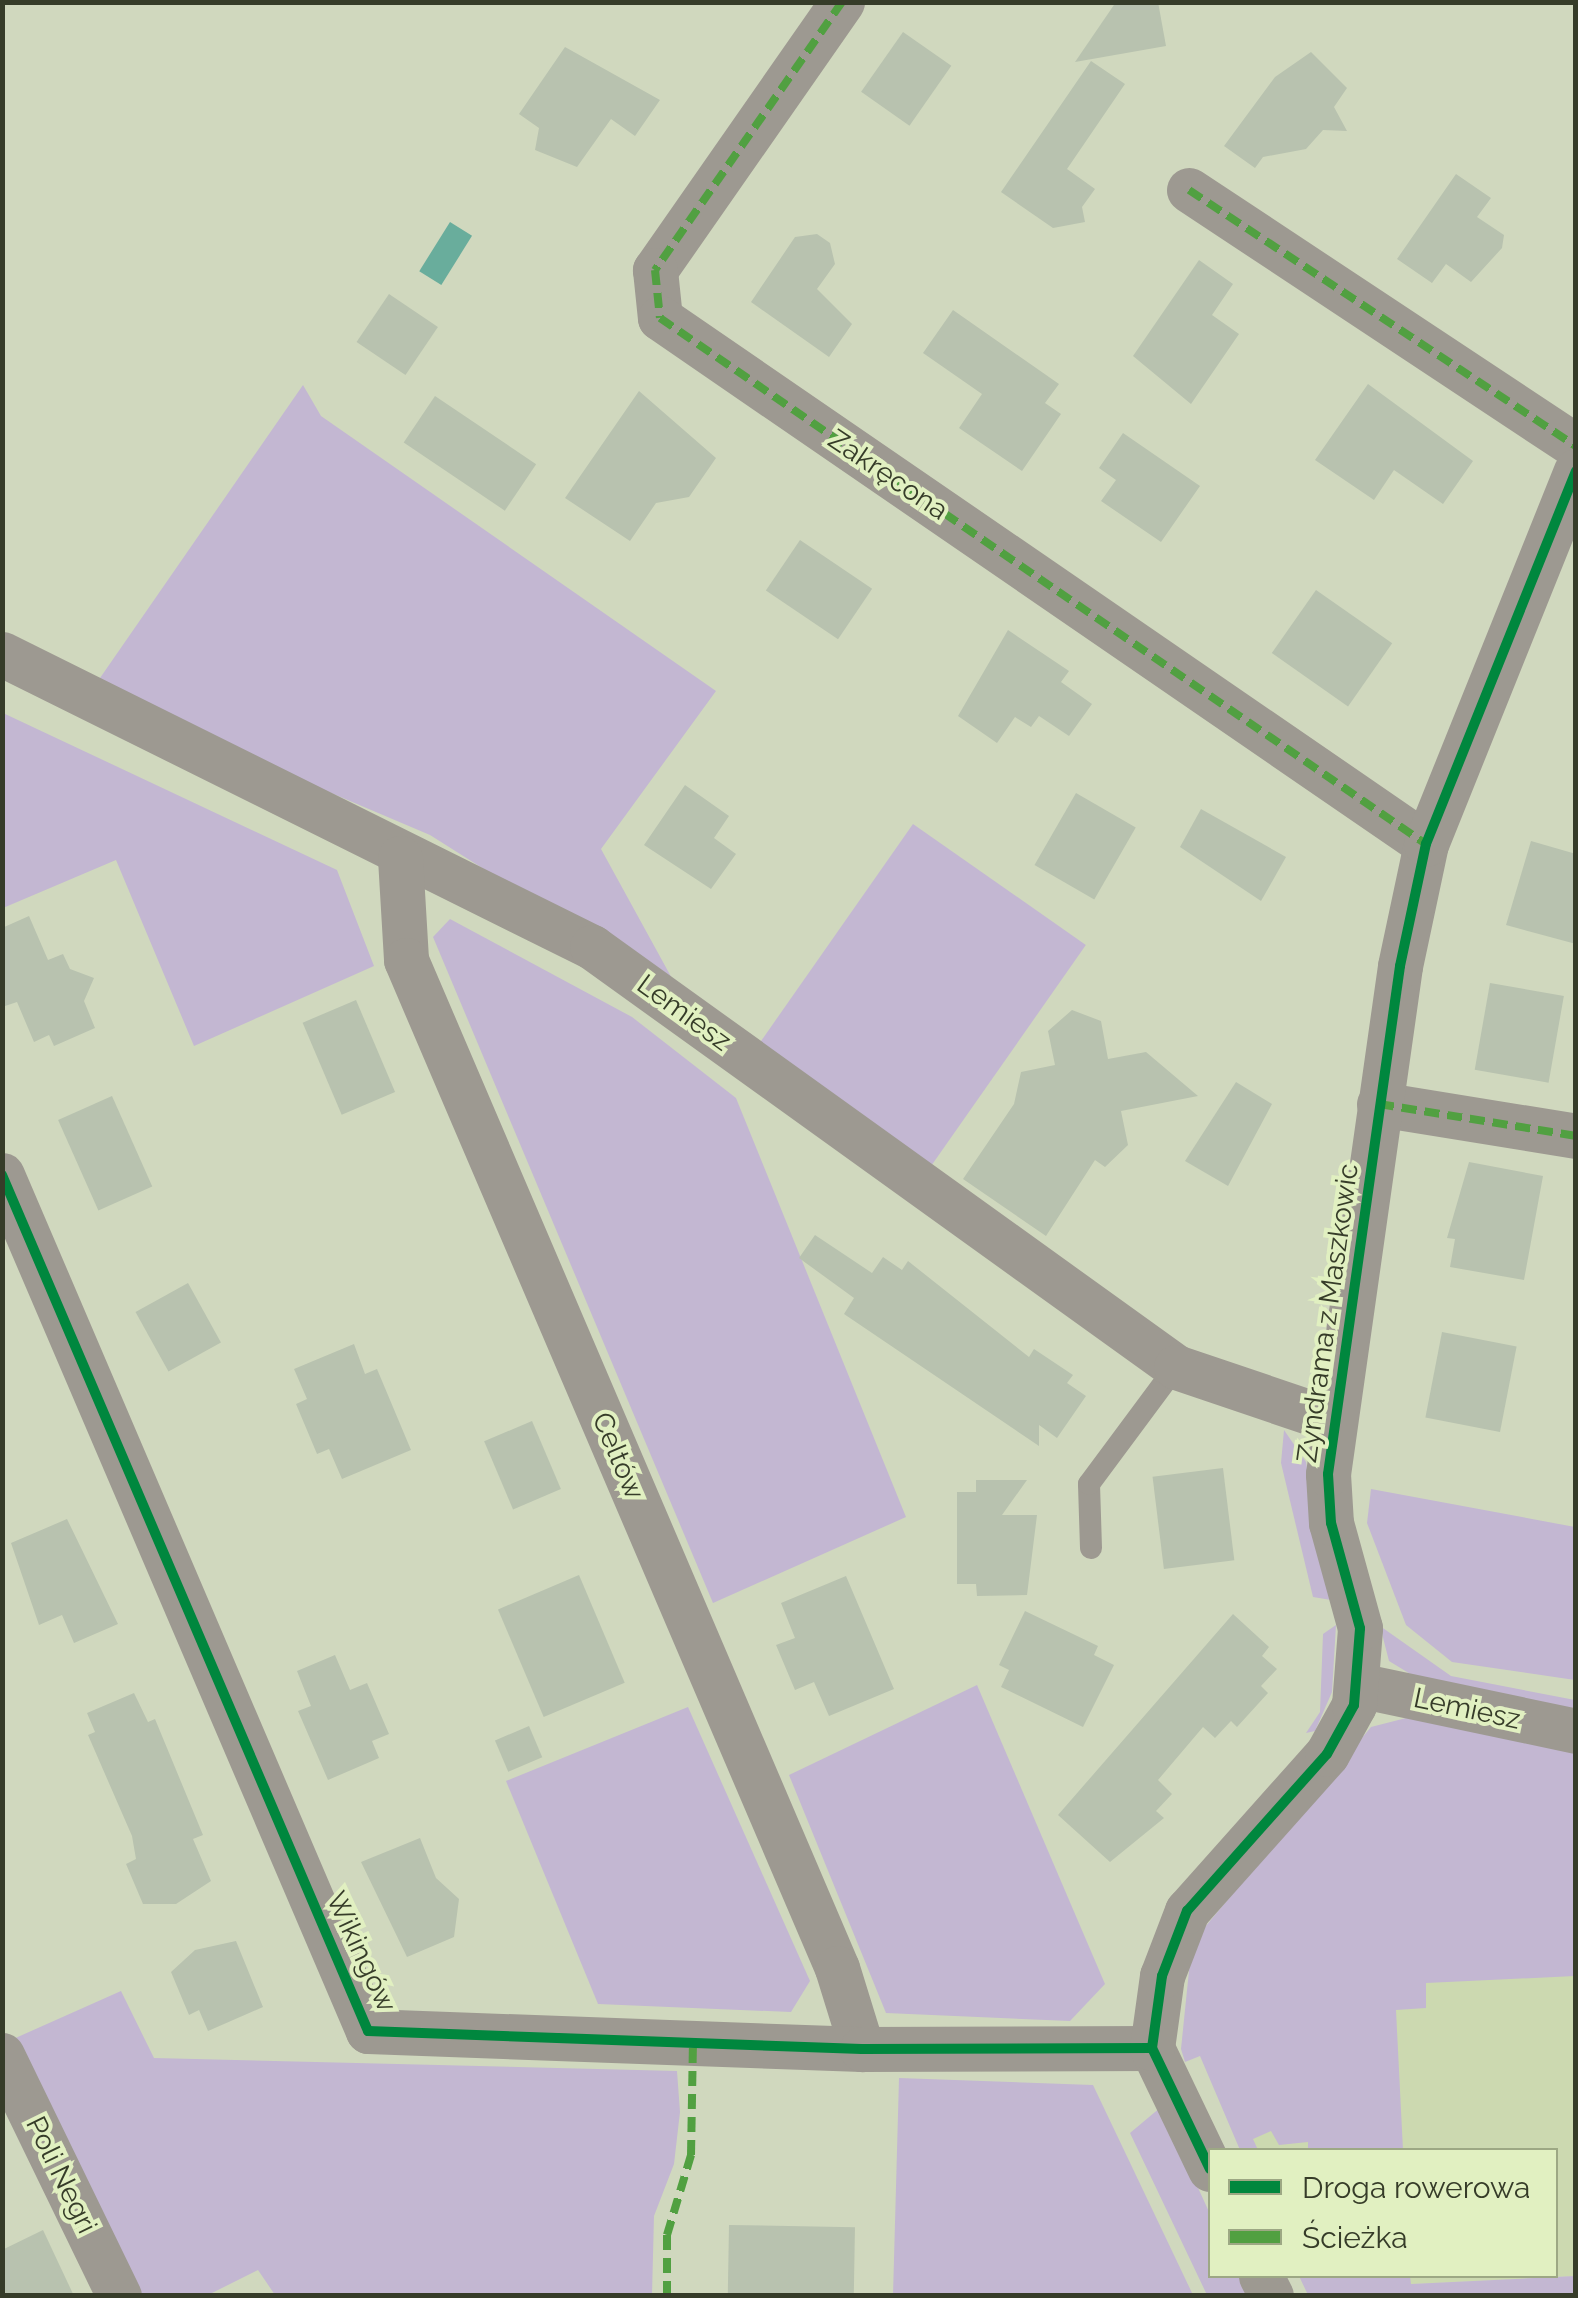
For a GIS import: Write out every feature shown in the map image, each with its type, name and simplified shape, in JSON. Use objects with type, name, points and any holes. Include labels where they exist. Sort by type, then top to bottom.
[{"type":"street","name":"Zakręcona","points":[[842,2],[655,270],[660,318],[1426,844]]},
{"type":"street","points":[[1189,190],[1576,446]]},
{"type":"street","name":"Zyndrama z Maszkowic","points":[[1152,2048],[1168,1948],[1187,1911],[1327,1754],[1358,1685],[1360,1628],[1330,1522],[1333,1420],[1379,1104],[1426,844],[1576,471]]},
{"type":"street","name":"Lemiesz","points":[[2,654],[400,858],[592,948],[1176,1367],[1333,1420]]},
{"type":"street","name":"Celtów","points":[[400,858],[406,960],[837,1968],[862,2049]]},
{"type":"street","points":[[1379,1104],[1576,1136]]},
{"type":"street","name":"Wikingów","points":[[2,1175],[368,2031],[862,2049],[1152,2048]]},
{"type":"street","name":"Lemiesz","points":[[1358,1685],[1576,1731]]},
{"type":"street","points":[[1152,2048],[1208,2166]]},
{"type":"street","name":"Poli Negri","points":[[2,2055],[119,2296]]},
{"type":"lane","points":[[1091,1548],[1089,1484],[1176,1367]]},
{"type":"shaded area","points":[[303,385],[321,416],[716,691],[601,849],[680,993],[430,835],[91,691]]},
{"type":"shaded area","points":[[3,713],[337,870],[374,966],[194,1046],[116,860],[3,908]]},
{"type":"shaded area","points":[[913,824],[1086,945],[930,1168],[757,1047]]},
{"type":"shaded area","points":[[450,919],[632,1017],[736,1098],[906,1517],[713,1603],[433,937]]},
{"type":"shaded area","points":[[1284,1430],[1306,1462],[1331,1600],[1313,1597],[1281,1463]]},
{"type":"shaded area","points":[[1371,1489],[1575,1527],[1575,1680],[1452,1662],[1406,1625],[1367,1523]]},
{"type":"shaded area","points":[[1336,1625],[1332,1692],[1315,1731],[1306,1733],[1320,1712],[1323,1634]]},
{"type":"shaded area","points":[[1380,1626],[1451,1676],[1575,1700],[1575,1711],[1412,1675],[1389,1661]]},
{"type":"shaded area","points":[[977,1685],[1105,1984],[1070,2021],[886,2013],[789,1775]]},
{"type":"shaded area","points":[[688,1707],[810,1981],[791,2012],[598,2004],[506,1781]]},
{"type":"shaded area","points":[[1410,1717],[1575,1750],[1575,1976],[1426,1983],[1426,2008],[1396,2010],[1403,2148],[1308,2148],[1308,2142],[1279,2145],[1271,2131],[1253,2139],[1257,2148],[1239,2148],[1200,2056],[1185,2062],[1181,2049],[1190,1961],[1205,1927],[1371,1727]]},
{"type":"shaded area","points":[[1575,1765],[1575,2276],[1558,2277],[1558,2148],[1244,2148],[1209,1936]]},
{"type":"shaded area","points":[[121,1991],[154,2058],[677,2071],[680,2112],[674,2164],[654,2216],[652,2295],[275,2295],[258,2270],[208,2295],[137,2295],[11,2040]]},
{"type":"shaded area","points":[[899,2078],[1093,2085],[1193,2295],[893,2295]]},
{"type":"shaded area","points":[[1161,2107],[1208,2210],[1208,2278],[1240,2278],[1248,2295],[1207,2295],[1130,2133]]},
{"type":"shaded area","points":[[1575,2276],[1575,2295],[1308,2295],[1300,2278],[1410,2278],[1411,2284]]},
{"type":"shaded area","points":[[1364,2278],[1534,2278],[1410,2284]]},
{"type":"water","points":[[450,222],[472,236],[441,285],[419,271]]},
{"type":"building","points":[[1116,2],[1158,2],[1166,46],[1075,62]]},
{"type":"building","points":[[903,32],[951,66],[909,126],[861,92]]},
{"type":"building","points":[[565,47],[660,100],[635,136],[611,119],[577,167],[535,150],[539,128],[519,114]]},
{"type":"building","points":[[1311,52],[1347,88],[1334,107],[1347,131],[1323,130],[1306,149],[1263,157],[1255,168],[1224,146],[1275,77]]},
{"type":"building","points":[[1091,61],[1125,84],[1067,169],[1095,189],[1082,207],[1085,222],[1053,228],[1001,192]]},
{"type":"building","points":[[1456,174],[1491,198],[1477,217],[1504,235],[1502,248],[1471,282],[1446,264],[1432,283],[1397,259]]},
{"type":"building","points":[[817,234],[830,243],[835,264],[817,289],[852,324],[829,357],[751,302],[795,237]]},
{"type":"building","points":[[1199,260],[1233,284],[1212,315],[1239,334],[1191,404],[1133,356]]},
{"type":"building","points":[[389,294],[438,327],[405,375],[357,342]]},
{"type":"building","points":[[953,310],[1059,384],[1045,403],[1061,414],[1022,471],[959,428],[982,394],[923,353]]},
{"type":"building","points":[[1368,384],[1473,461],[1443,504],[1394,470],[1374,500],[1315,460]]},
{"type":"building","points":[[639,391],[716,458],[689,497],[656,503],[630,541],[565,498]]},
{"type":"building","points":[[435,396],[536,464],[505,511],[404,442]]},
{"type":"building","points":[[1123,433],[1200,486],[1161,542],[1101,501],[1116,480],[1099,468]]},
{"type":"building","points":[[800,540],[872,589],[838,639],[766,591]]},
{"type":"building","points":[[1316,590],[1392,643],[1348,706],[1272,653]]},
{"type":"building","points":[[1008,630],[1069,671],[1061,682],[1092,704],[1069,736],[1039,716],[1031,727],[1015,717],[997,743],[958,716]]},
{"type":"building","points":[[685,785],[729,816],[714,838],[736,854],[711,889],[644,845]]},
{"type":"building","points":[[1076,793],[1136,828],[1094,899],[1034,865]]},
{"type":"building","points":[[1201,809],[1286,857],[1261,901],[1180,847]]},
{"type":"building","points":[[1531,841],[1576,854],[1576,944],[1506,925]]},
{"type":"building","points":[[29,916],[48,960],[63,954],[70,969],[94,978],[84,1001],[95,1028],[54,1046],[49,1035],[34,1042],[17,1002],[2,1007],[2,928]]},
{"type":"building","points":[[1490,983],[1564,996],[1549,1083],[1475,1070]]},
{"type":"building","points":[[356,1000],[395,1092],[342,1115],[303,1023]]},
{"type":"building","points":[[1072,1010],[1101,1021],[1108,1059],[1146,1052],[1198,1096],[1121,1111],[1128,1145],[1105,1167],[1095,1160],[1046,1236],[963,1179],[1014,1104],[1021,1072],[1055,1065],[1048,1031]]},
{"type":"building","points":[[1236,1082],[1272,1104],[1228,1186],[1185,1161]]},
{"type":"building","points":[[112,1096],[152,1186],[98,1210],[58,1120]]},
{"type":"building","points":[[1469,1162],[1543,1176],[1524,1280],[1450,1267],[1455,1239],[1447,1238]]},
{"type":"building","points":[[815,1235],[872,1273],[883,1257],[902,1270],[908,1261],[1029,1357],[1034,1349],[1073,1375],[1067,1383],[1086,1396],[1057,1438],[1039,1425],[1039,1446],[844,1314],[854,1298],[799,1258]]},
{"type":"building","points":[[188,1283],[221,1342],[168,1372],[136,1312]]},
{"type":"building","points":[[1442,1332],[1517,1347],[1500,1432],[1425,1417]]},
{"type":"building","points":[[354,1344],[365,1374],[377,1369],[411,1450],[342,1479],[329,1449],[317,1454],[296,1404],[307,1399],[294,1369]]},
{"type":"building","points":[[532,1421],[561,1489],[513,1509],[484,1441]]},
{"type":"building","points":[[1223,1468],[1234,1560],[1164,1569],[1153,1477]]},
{"type":"building","points":[[976,1480],[1027,1480],[1002,1515],[1037,1515],[1027,1595],[977,1596],[976,1584],[957,1584],[957,1492],[976,1492]]},
{"type":"building","points":[[67,1519],[118,1624],[74,1643],[62,1615],[39,1625],[11,1543]]},
{"type":"building","points":[[579,1575],[625,1683],[544,1717],[498,1609]]},
{"type":"building","points":[[846,1576],[894,1689],[829,1716],[814,1682],[795,1690],[776,1645],[795,1638],[781,1603]]},
{"type":"building","points":[[1025,1611],[1098,1646],[1094,1655],[1114,1665],[1083,1727],[1001,1687],[1009,1670],[999,1665]]},
{"type":"building","points":[[1233,1614],[1269,1647],[1262,1656],[1277,1669],[1261,1686],[1268,1693],[1237,1727],[1231,1721],[1215,1738],[1203,1727],[1158,1780],[1172,1794],[1156,1811],[1164,1818],[1110,1862],[1058,1815]]},
{"type":"building","points":[[335,1655],[350,1690],[367,1683],[389,1734],[372,1741],[379,1758],[328,1780],[298,1711],[311,1706],[297,1671]]},
{"type":"building","points":[[134,1693],[148,1722],[155,1719],[203,1835],[193,1839],[211,1881],[176,1904],[143,1904],[126,1864],[136,1859],[132,1836],[88,1735],[95,1732],[87,1713]]},
{"type":"building","points":[[529,1726],[542,1757],[508,1772],[495,1740]]},
{"type":"building","points":[[420,1838],[436,1878],[459,1899],[454,1937],[407,1957],[361,1862]]},
{"type":"building","points":[[236,1941],[263,2007],[208,2031],[199,2010],[189,2015],[171,1972],[195,1950]]},
{"type":"building","points":[[729,2225],[855,2227],[854,2296],[728,2296]]},
{"type":"building","points":[[43,2230],[74,2296],[2,2296],[2,2250]]},
{"type":"marked path","points":[[842,2],[655,270],[660,318],[1426,844]]},
{"type":"marked path","points":[[1189,190],[1576,446]]},
{"type":"marked path","points":[[1379,1104],[1576,1136]]},
{"type":"marked path","points":[[667,2296],[667,2235],[691,2155],[693,2044]]},
{"type":"cycle path","points":[[1208,2165],[1152,2048],[1162,1976],[1187,1911],[1327,1754],[1354,1705],[1360,1628],[1331,1523],[1328,1474],[1400,966],[1426,844],[1576,471]]},
{"type":"cycle path","points":[[2,1175],[368,2031],[862,2049],[1152,2048]]}]
